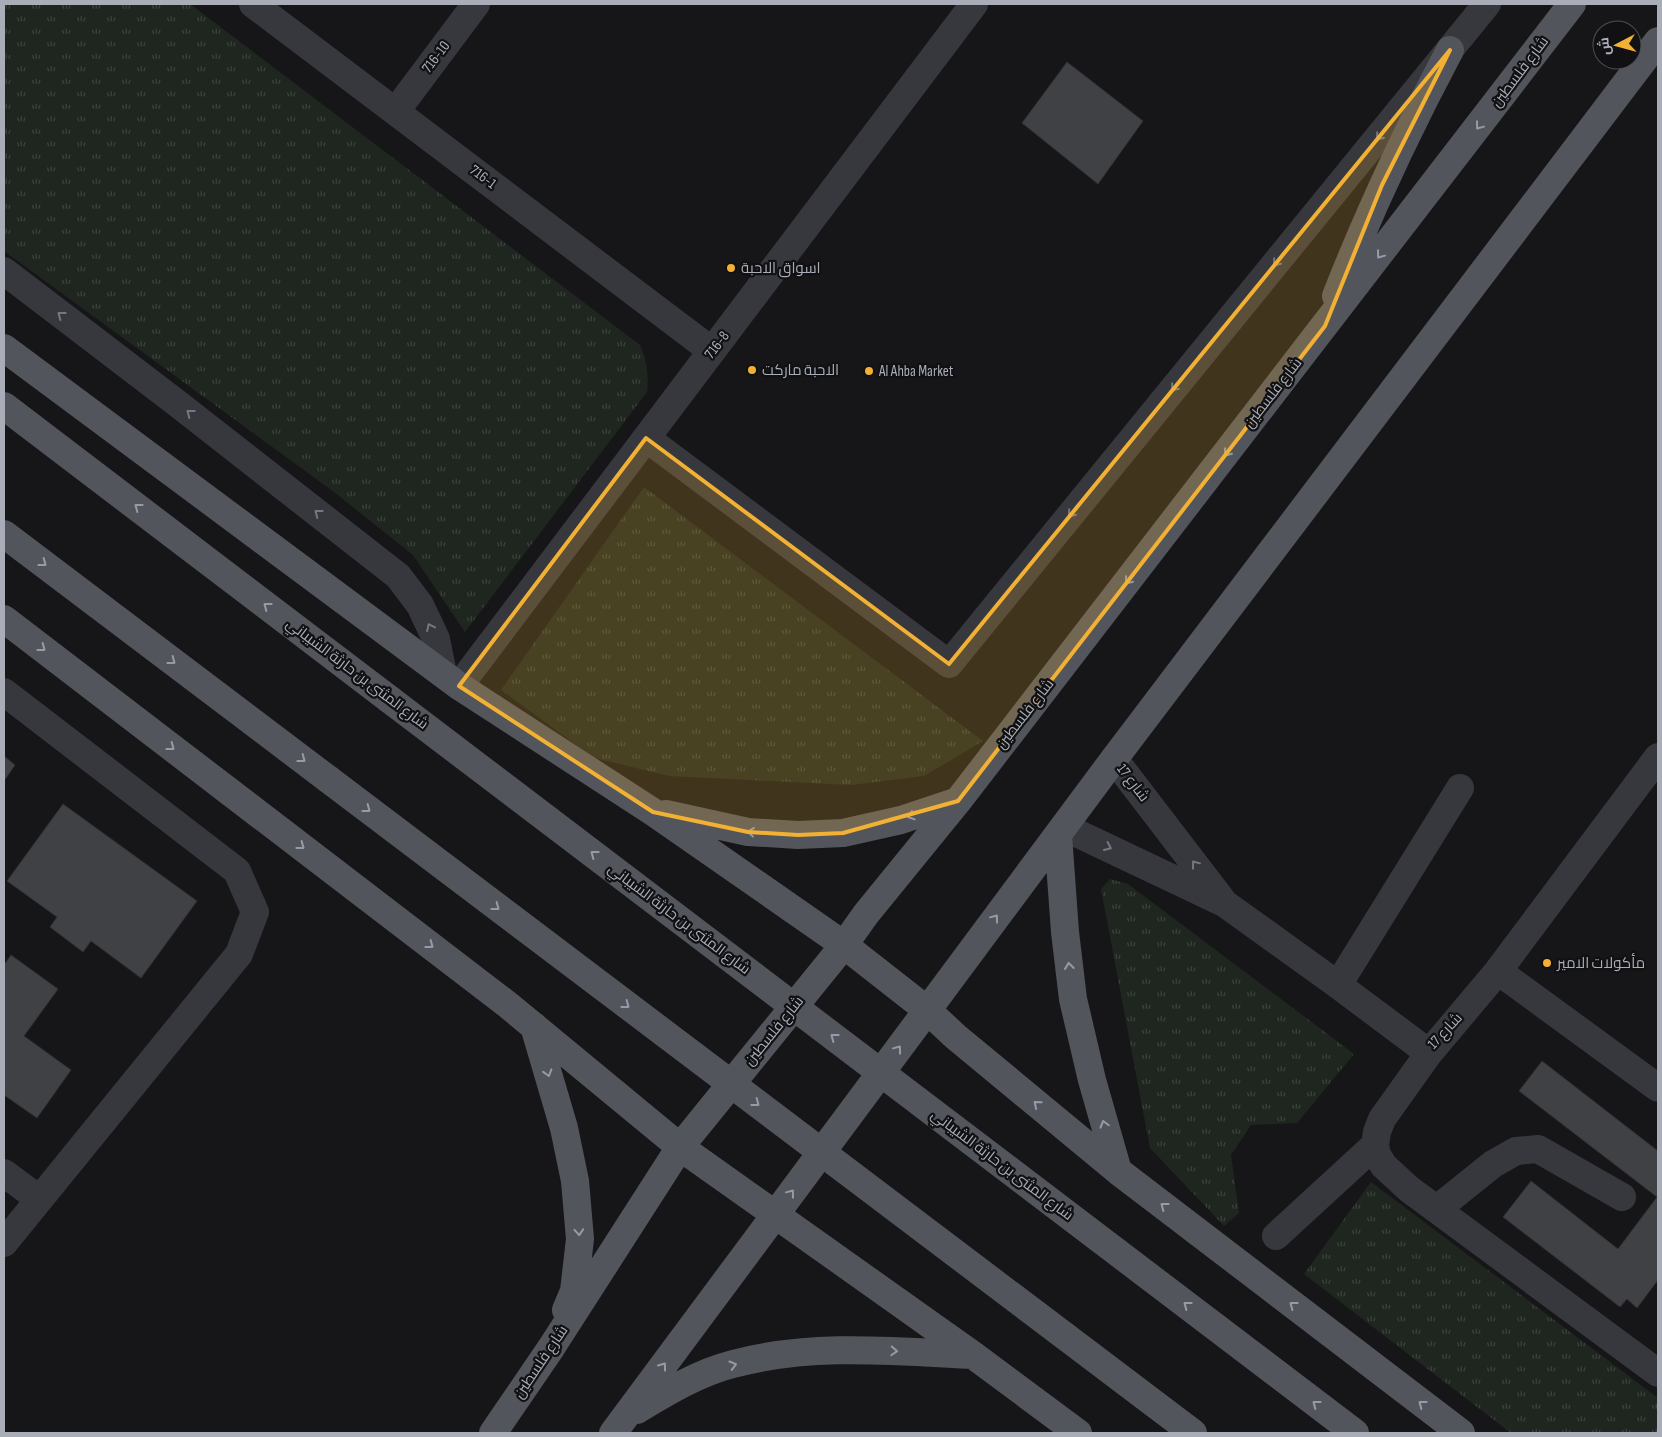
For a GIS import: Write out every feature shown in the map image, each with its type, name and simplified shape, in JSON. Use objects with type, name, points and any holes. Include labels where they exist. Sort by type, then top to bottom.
[{"type":"main road","name":"شارع فلسطين","points":[[493,1433],[551,1348],[680,1147],[844,946],[866,914],[958,801],[1572,4]]},
{"type":"main road","points":[[620,1424],[1114,759],[1658,41]]},
{"type":"main road","points":[[1325,326],[1352,255],[1382,185],[1414,117],[1450,50]]},
{"type":"main road","points":[[4,348],[451,680],[654,812],[844,946],[927,1010],[1118,1171],[1460,1433]]},
{"type":"main road","name":"شارع المثنى بن حارثة الشيباني","points":[[4,406],[1355,1433]]},
{"type":"main road","points":[[4,534],[1193,1433]]},
{"type":"main road","points":[[4,619],[500,999],[680,1147],[1078,1433]]},
{"type":"main road","points":[[654,812],[748,832],[798,835],[843,833],[901,820],[958,801]]},
{"type":"main road","points":[[1061,831],[1065,932],[1073,999],[1092,1080],[1118,1171]]},
{"type":"main road","points":[[534,1026],[564,1128],[575,1181],[580,1239],[574,1291],[551,1348]]},
{"type":"main road","points":[[620,1424],[679,1384],[732,1364],[796,1352],[873,1350],[973,1356]]},
{"type":"street","name":"716-1","points":[[253,4],[396,110],[712,351]]},
{"type":"street","name":"716-10","points":[[396,110],[476,4]]},
{"type":"street","name":"716-8","points":[[451,680],[646,438],[974,4]]},
{"type":"street","points":[[646,438],[949,664],[1487,4]]},
{"type":"street","points":[[4,271],[398,576],[420,605],[436,639],[451,680]]},
{"type":"street","points":[[4,692],[237,870],[255,912],[239,954],[4,1242]]},
{"type":"street","name":"شارع 17","points":[[1061,831],[1224,903],[1429,1053],[1498,971],[1658,757]]},
{"type":"street","name":"شارع 17","points":[[1114,759],[1224,903]]},
{"type":"street","points":[[1338,985],[1460,788]]},
{"type":"street","points":[[1498,971],[1658,1088]]},
{"type":"street","points":[[1429,1053],[1382,1120],[1377,1132],[1375,1145],[1384,1166],[1409,1189],[1658,1373]]},
{"type":"street","points":[[1276,1236],[1375,1145]]},
{"type":"street","points":[[1437,1209],[1493,1164],[1516,1151],[1538,1149],[1622,1197]]},
{"type":"street","points":[[4,1173],[40,1199]]},
{"type":"highlighted area","points":[[1450,50],[1382,185],[1325,326],[958,801],[843,833],[798,835],[748,832],[653,812],[459,686],[646,438],[949,664]]},
{"type":"green space","points":[[4,4],[190,4],[640,345],[647,368],[647,392],[465,632],[413,555],[334,492],[4,251]]},
{"type":"green space","points":[[644,487],[983,741],[924,776],[851,785],[670,776],[594,758],[501,690]]},
{"type":"green space","points":[[1110,879],[1128,884],[1354,1054],[1297,1123],[1251,1125],[1231,1155],[1239,1213],[1224,1226],[1150,1148],[1101,889]]},
{"type":"green space","points":[[1371,1182],[1658,1398],[1658,1433],[1511,1433],[1304,1274]]},
{"type":"building","points":[[1067,62],[1143,121],[1098,184],[1022,123]]},
{"type":"building","points":[[4,756],[15,765],[4,781]]},
{"type":"building","points":[[63,804],[197,901],[141,978],[91,941],[83,952],[50,927],[57,917],[7,881]]},
{"type":"building","points":[[11,955],[58,989],[24,1036],[71,1070],[37,1118],[4,1095],[4,965]]},
{"type":"building","points":[[1542,1061],[1658,1151],[1658,1280],[1637,1308],[1627,1299],[1620,1307],[1503,1217],[1531,1181],[1618,1249],[1657,1197],[1519,1091]]},
{"type":"place","name":"اسواق الاحبة","points":[[731,268]]},
{"type":"place","name":"الاحبة ماركت","points":[[752,370]]},
{"type":"place","name":"Al Ahba Market","points":[[869,371]]},
{"type":"place","name":"مأكولات الامير","points":[[1547,963]]}]
